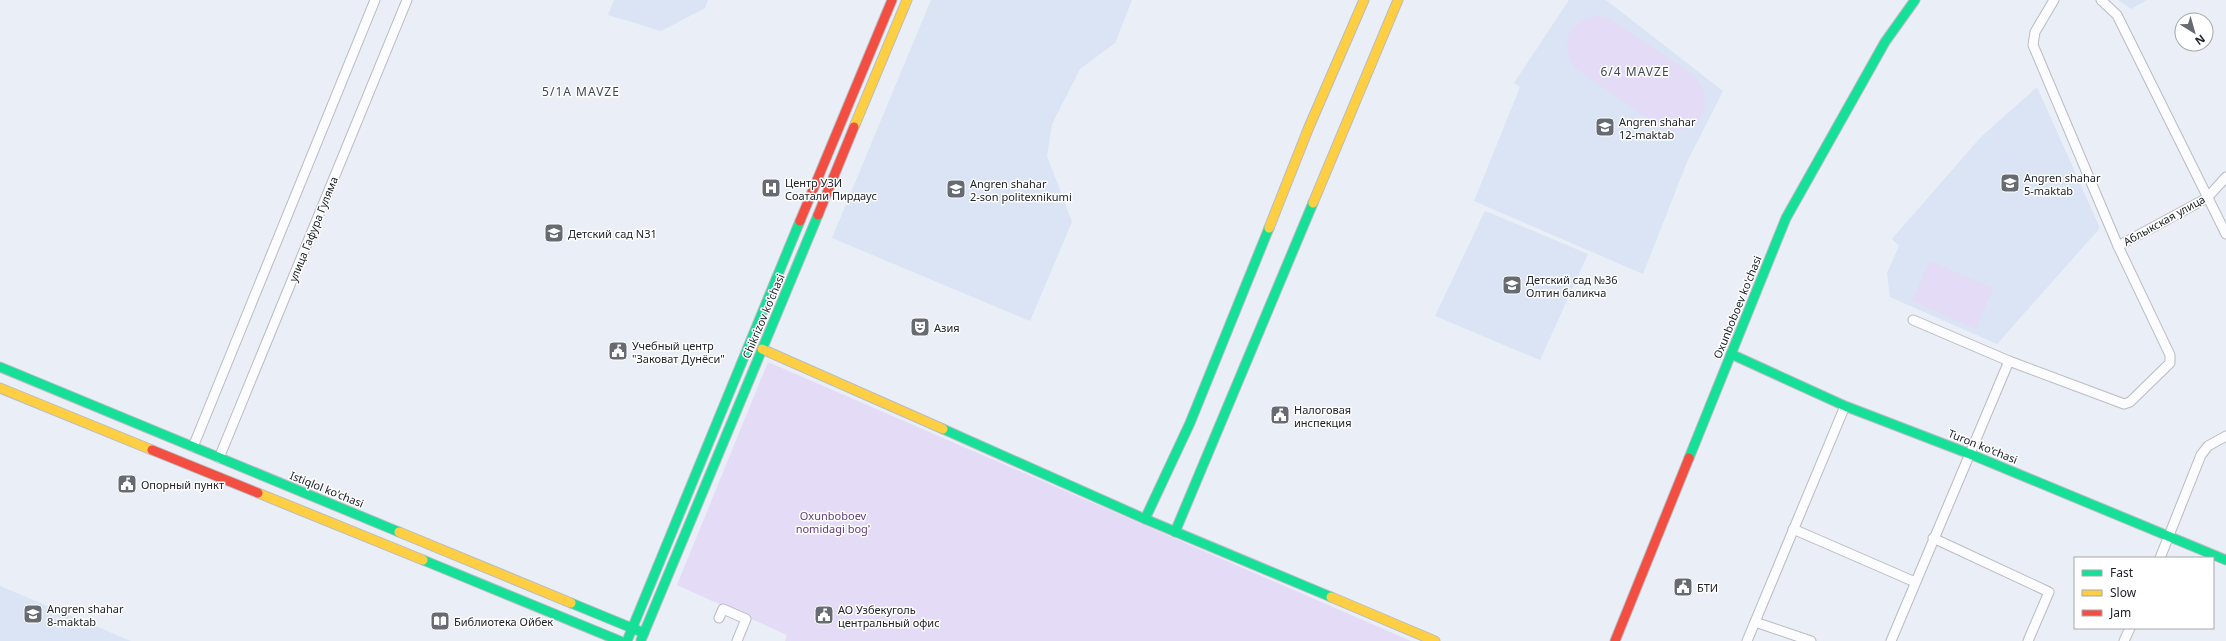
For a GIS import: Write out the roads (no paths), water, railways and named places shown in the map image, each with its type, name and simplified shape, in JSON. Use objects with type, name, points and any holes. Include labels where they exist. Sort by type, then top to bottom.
[{"type":"main road","name":"Chikrizov ko'chasi","points":[[627,641],[892,0]]},
{"type":"main road","name":"Chikrizov ko'chasi","points":[[643,637],[907,0]]},
{"type":"main road","points":[[1145,520],[1190,423],[1309,127],[1364,0]]},
{"type":"main road","points":[[1175,532],[1398,0]]},
{"type":"main road","name":"Oxunboboev ko'chasi","points":[[1614,641],[1786,218],[1885,42],[1915,0]]},
{"type":"main road","points":[[762,349],[1145,520],[1435,641]]},
{"type":"main road","name":"Turon ko'chasi","points":[[1731,354],[1845,406],[1970,454],[2170,535],[2226,560]]},
{"type":"main road","name":"Istiqlol ko'chasi","points":[[0,367],[632,628],[643,637]]},
{"type":"main road","points":[[0,388],[620,641]]},
{"type":"main road","points":[[138,444],[145,428]]},
{"type":"main road","points":[[648,588],[661,594]]},
{"type":"street","points":[[193,447],[375,0]]},
{"type":"street","name":"улица Гафура Гуляма","points":[[219,458],[407,0]]},
{"type":"street","points":[[1913,320],[2009,361],[2124,404],[2130,402],[2170,363],[2170,355],[2118,246],[2034,45],[2035,32],[2054,0]]},
{"type":"street","points":[[2101,0],[2117,15],[2226,234]]},
{"type":"street","name":"Аблыкская улица","points":[[2118,246],[2207,198],[2226,177]]},
{"type":"street","points":[[1890,641],[2009,361]]},
{"type":"street","points":[[1747,641],[1845,406]]},
{"type":"street","points":[[2160,557],[2201,454],[2208,446],[2226,436]]},
{"type":"street","points":[[1793,529],[1916,582]]},
{"type":"street","points":[[1934,538],[2049,592],[2028,641]]},
{"type":"street","points":[[719,618],[723,609],[746,619],[737,641]]},
{"type":"street","points":[[1755,622],[1798,639],[1811,641]]},
{"type":"street","points":[[2124,641],[2130,629]]},
{"type":"place","name":"Angren shahar 12-maktab","points":[[1605,127]]},
{"type":"place","name":"Angren shahar 5-maktab","points":[[2010,183]]},
{"type":"place","name":"Центр УЗИ Соатали Пирдаус","points":[[771,188]]},
{"type":"place","name":"Angren shahar 2-son politexnikumi","points":[[956,189]]},
{"type":"place","name":"Детский сад N31","points":[[554,233]]},
{"type":"place","name":"Детский сад №36 Олтин баликча","points":[[1512,285]]},
{"type":"place","name":"Азия","points":[[920,327]]},
{"type":"place","name":"Учебный центр \"Заковат Дунёси\"","points":[[618,351]]},
{"type":"place","name":"Налоговая инспекция","points":[[1280,415]]},
{"type":"place","name":"Опорный пункт","points":[[127,484]]},
{"type":"place","name":"БТИ","points":[[1683,587]]},
{"type":"place","name":"Angren shahar 8-maktab","points":[[33,614]]},
{"type":"place","name":"АО Узбекуголь центральный офис","points":[[824,615]]},
{"type":"place","name":"Библиотека Ойбек","points":[[440,621]]},
{"type":"district","name":"6/4 MAVZE","points":[[1635,71]]},
{"type":"district","name":"5/1A MAVZE","points":[[581,91]]},
{"type":"park label","name":"Oxunboboev nomidagi bog'","points":[[833,521]]}]
